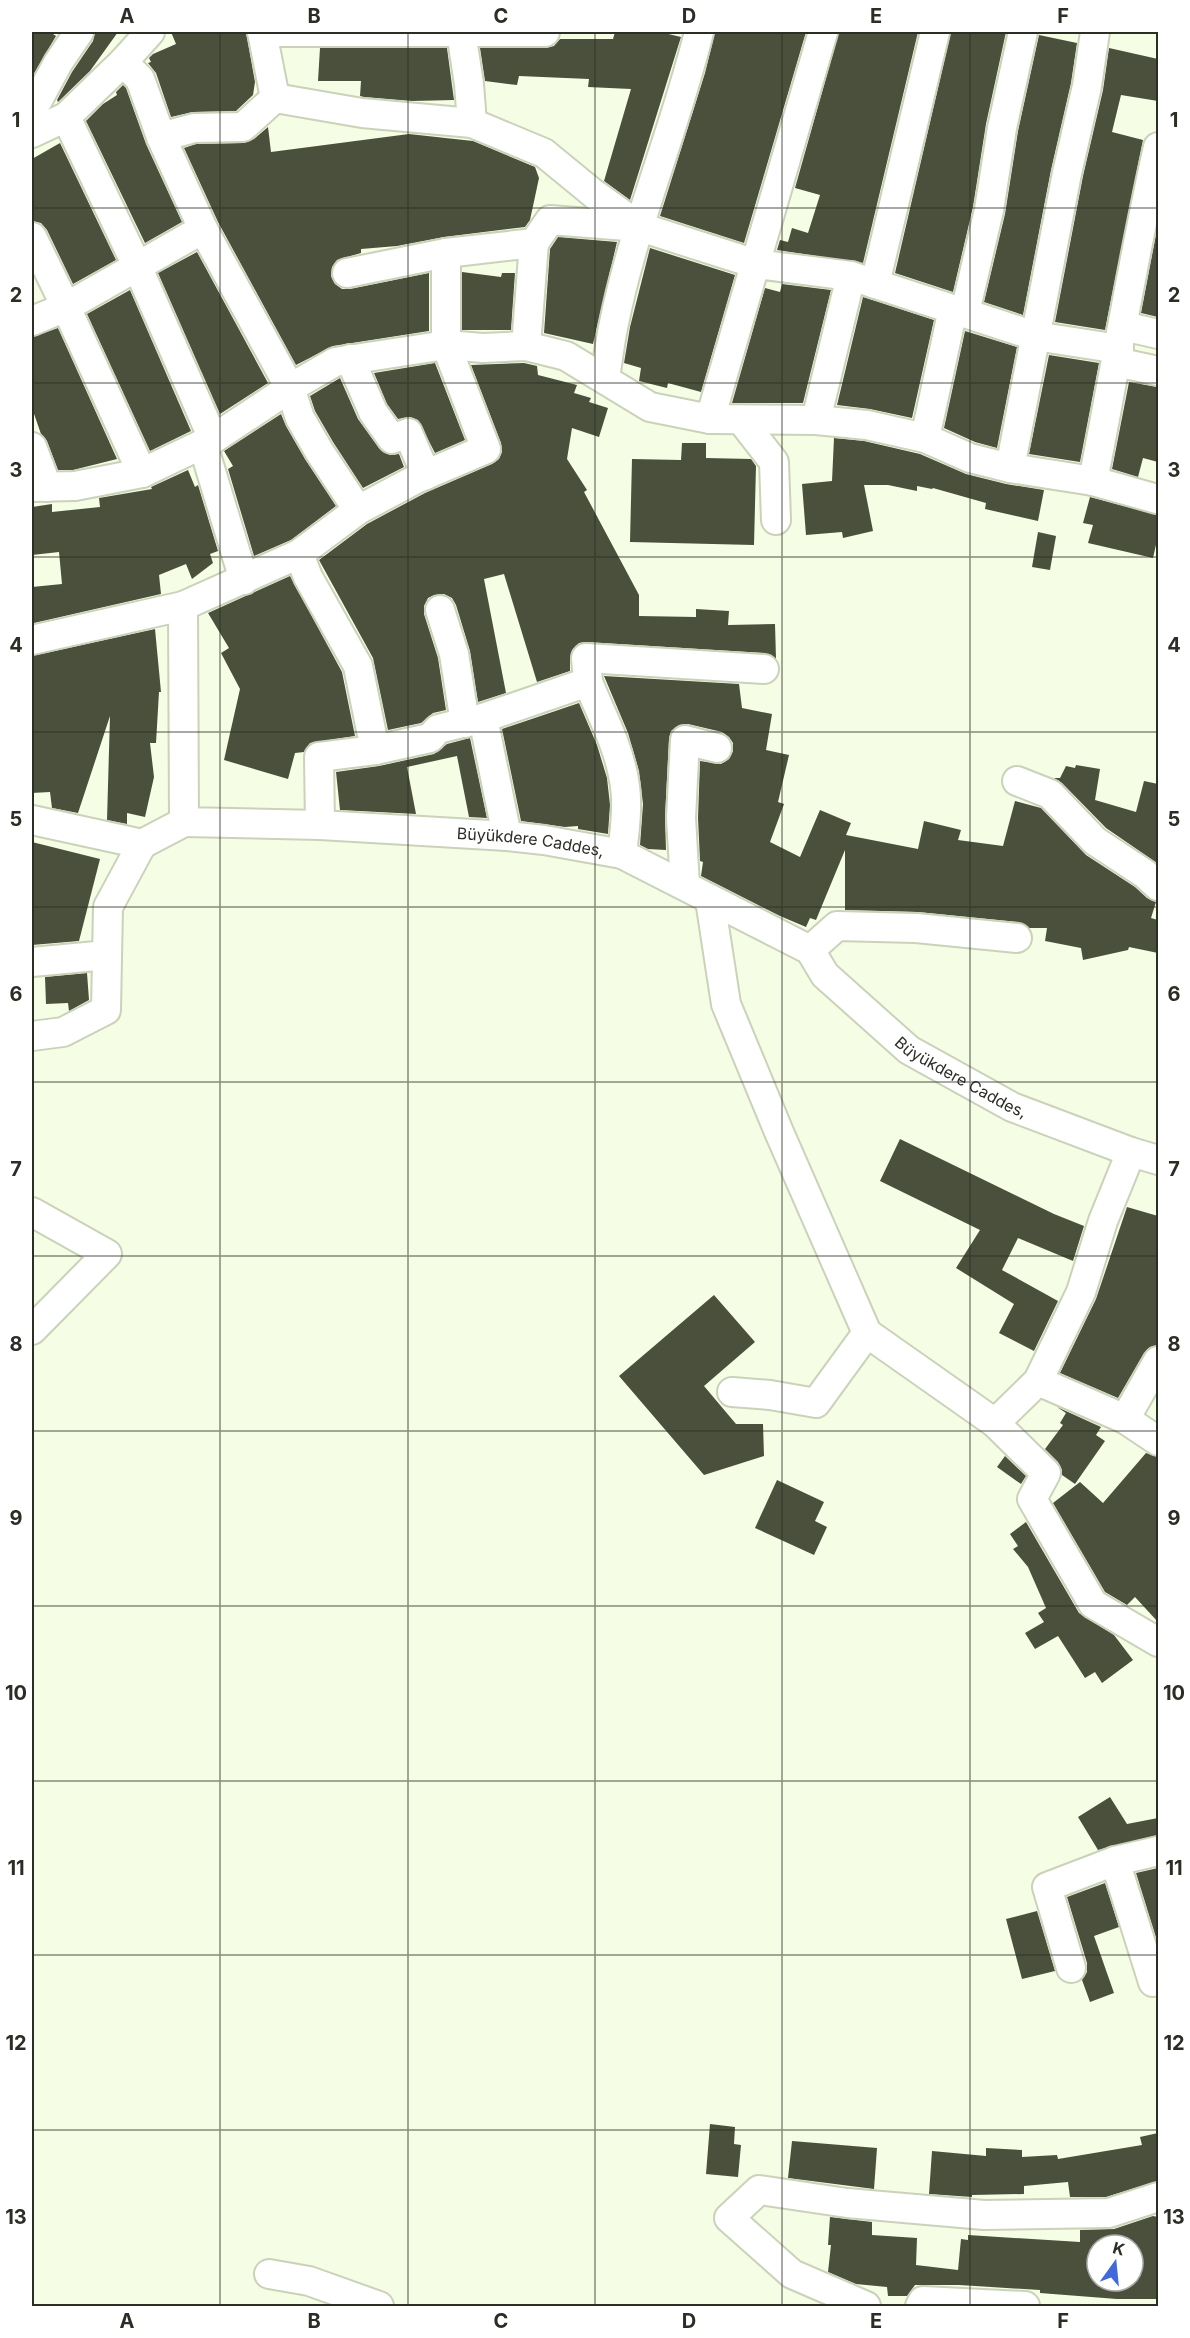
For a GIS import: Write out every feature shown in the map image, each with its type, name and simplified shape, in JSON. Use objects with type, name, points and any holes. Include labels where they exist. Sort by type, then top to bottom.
[{"type":"street","points":[[32,111],[57,63],[78,32]]},
{"type":"street","points":[[32,133],[66,117],[123,62],[150,32]]},
{"type":"street","points":[[275,99],[262,32],[545,32]]},
{"type":"street","points":[[461,32],[472,123]]},
{"type":"street","points":[[605,378],[614,323],[640,226],[692,62],[699,32]]},
{"type":"street","points":[[710,419],[823,32]]},
{"type":"street","points":[[816,420],[863,280],[935,32]]},
{"type":"street","points":[[925,438],[959,310],[989,210],[1002,128],[1023,32]]},
{"type":"street","points":[[1010,468],[1067,173],[1087,86],[1095,32]]},
{"type":"street","points":[[123,62],[140,79],[161,137],[202,229],[290,388],[300,418],[358,510]]},
{"type":"street","points":[[161,137],[194,128],[243,127],[275,99]]},
{"type":"street","points":[[275,99],[362,113],[472,123],[544,153],[594,194],[640,226]]},
{"type":"street","points":[[66,117],[138,268],[208,442],[244,580]]},
{"type":"street","points":[[1093,481],[1119,345],[1151,215],[1158,147]]},
{"type":"street","points":[[526,346],[534,243],[550,220],[640,226],[756,264],[863,280],[959,310],[989,323],[1035,336],[1119,345],[1158,333]]},
{"type":"street","points":[[32,321],[66,307],[138,268],[202,229]]},
{"type":"street","points":[[32,237],[142,473]]},
{"type":"street","points":[[347,273],[446,253],[534,243]]},
{"type":"street","points":[[32,640],[183,606],[299,554],[358,510],[426,475],[486,448],[446,345],[446,253]]},
{"type":"street","points":[[32,447],[39,487],[75,486],[142,473],[208,442],[290,388],[335,362],[446,345],[483,348],[526,346],[566,356],[650,407],[710,419],[816,420],[867,425],[925,438],[970,458],[1010,468],[1093,481],[1157,499]]},
{"type":"street","points":[[1119,345],[1158,371]]},
{"type":"street","points":[[350,359],[373,412],[392,438],[408,433],[426,475]]},
{"type":"street","points":[[742,421],[774,462],[776,520]]},
{"type":"street","points":[[299,554],[308,578],[358,666],[375,750]]},
{"type":"street","points":[[32,1036],[63,1032],[106,1010],[108,907],[142,844],[184,822],[183,606]]},
{"type":"street","points":[[440,610],[507,836]]},
{"type":"street","points":[[622,854],[627,811],[623,774],[588,682],[586,658],[764,669]]},
{"type":"street","points":[[320,825],[319,757],[375,750],[430,738],[438,729],[474,721],[588,682]]},
{"type":"street","points":[[685,885],[681,818],[685,740],[717,748]]},
{"type":"street","points":[[1017,781],[1050,794],[1095,841],[1158,886]]},
{"type":"street","points":[[32,820],[142,844]]},
{"type":"street","name":"Büyükdere Caddes,","points":[[184,822],[320,825],[507,836],[622,854],[810,950],[825,975],[909,1050],[1012,1107],[1158,1160]]},
{"type":"street","points":[[710,900],[726,1004],[778,1132],[867,1333],[995,1423],[1046,1473],[1032,1499],[1093,1604],[1158,1642]]},
{"type":"street","points":[[810,950],[837,926],[916,928],[1017,938]]},
{"type":"street","points":[[32,962],[106,955]]},
{"type":"street","points":[[995,1423],[1038,1381],[1081,1292],[1103,1221],[1131,1152]]},
{"type":"street","points":[[32,1212],[107,1254],[32,1330]]},
{"type":"street","points":[[732,1392],[770,1395],[816,1403],[867,1333]]},
{"type":"street","points":[[1125,1419],[1158,1361]]},
{"type":"street","points":[[1038,1381],[1125,1419],[1158,1441]]},
{"type":"street","points":[[1071,1968],[1047,1887],[1115,1861],[1158,1851]]},
{"type":"street","points":[[1115,1861],[1148,1932],[1153,1982]]},
{"type":"street","points":[[866,2307],[792,2274],[729,2218],[759,2190],[847,2203],[984,2215],[1109,2213],[1158,2197]]},
{"type":"street","points":[[269,2274],[309,2281],[379,2307]]},
{"type":"street","points":[[920,2307],[923,2301],[1025,2307]]},
{"type":"building","points":[[32,32],[50,32],[56,36],[32,77]]},
{"type":"building","points":[[95,32],[118,32],[90,71],[58,102],[72,72],[93,41]]},
{"type":"building","points":[[171,32],[246,32],[255,82],[253,95],[236,111],[193,112],[171,117],[156,73],[148,63],[151,62],[149,58],[153,54],[176,44]]},
{"type":"building","points":[[615,32],[660,32],[681,37],[630,200],[604,181],[631,89],[588,87],[589,79],[519,76],[517,85],[485,81],[480,48],[545,48],[554,46],[560,39],[613,39]]},
{"type":"building","points":[[715,32],[806,32],[744,243],[660,216],[705,73]]},
{"type":"building","points":[[839,32],[918,32],[863,263],[777,250],[780,240],[788,242],[792,228],[808,233],[820,195],[795,188]]},
{"type":"building","points":[[951,32],[1006,32],[986,124],[973,207],[953,292],[895,273]]},
{"type":"building","points":[[1039,35],[1077,43],[1071,83],[1051,170],[1023,315],[984,302],[1005,214],[1018,131]]},
{"type":"building","points":[[320,48],[447,48],[454,100],[412,101],[364,97],[360,96],[361,81],[318,81]]},
{"type":"building","points":[[1109,48],[1158,59],[1158,101],[1121,95],[1112,132],[1143,140],[1105,330],[1055,322],[1083,176],[1103,90]]},
{"type":"building","points":[[123,85],[146,144],[182,222],[145,243],[86,121],[103,104],[117,95],[116,92]]},
{"type":"building","points":[[268,127],[271,152],[409,134],[473,141],[535,167],[539,178],[530,220],[525,227],[444,237],[397,246],[361,249],[361,253],[337,260],[332,267],[331,276],[335,284],[342,289],[429,273],[429,331],[333,346],[296,365],[218,222],[184,148],[196,144],[244,143],[254,139]]},
{"type":"building","points":[[60,143],[116,260],[73,284],[47,230],[41,223],[32,221],[32,159]]},
{"type":"building","points":[[1158,224],[1158,317],[1141,313]]},
{"type":"building","points":[[558,237],[617,242],[593,344],[544,333],[550,249]]},
{"type":"building","points":[[650,248],[735,275],[701,392],[668,383],[667,388],[639,381],[641,368],[624,363],[630,327]]},
{"type":"building","points":[[197,252],[268,383],[220,414],[158,273]]},
{"type":"building","points":[[462,272],[501,277],[502,273],[515,273],[511,330],[462,330]]},
{"type":"building","points":[[782,284],[831,290],[803,403],[732,403],[765,288],[780,292]]},
{"type":"building","points":[[130,290],[191,431],[150,451],[87,314]]},
{"type":"building","points":[[863,297],[934,320],[912,418],[837,405]]},
{"type":"building","points":[[58,328],[117,459],[73,470],[58,470],[47,441],[41,434],[32,408],[32,337]]},
{"type":"building","points":[[965,331],[1017,347],[997,448],[975,442],[944,428]]},
{"type":"building","points":[[1049,355],[1099,363],[1080,462],[1029,454]]},
{"type":"building","points":[[435,363],[465,440],[435,453],[418,420],[410,417],[398,419],[387,404],[374,373]]},
{"type":"building","points":[[524,363],[537,366],[538,375],[577,385],[574,393],[591,398],[589,402],[608,408],[599,437],[572,428],[567,459],[587,490],[584,492],[639,595],[639,616],[696,617],[696,609],[729,611],[728,625],[775,624],[776,659],[765,653],[586,642],[579,643],[572,650],[570,671],[537,682],[504,574],[484,579],[506,693],[478,702],[470,651],[456,605],[452,598],[444,594],[434,595],[428,598],[424,606],[424,614],[438,658],[446,710],[433,713],[421,723],[388,730],[373,658],[319,560],[367,524],[425,493],[499,459],[502,452],[501,443],[471,365]]},
{"type":"building","points":[[340,378],[358,419],[379,448],[390,455],[399,454],[404,467],[363,488],[315,411],[310,396]]},
{"type":"building","points":[[1129,382],[1158,387],[1158,462],[1143,458],[1138,477],[1112,469]]},
{"type":"building","points":[[281,414],[305,459],[336,506],[291,540],[254,556],[228,469],[233,466],[224,451]]},
{"type":"building","points":[[834,438],[864,441],[920,454],[966,474],[1044,490],[1038,521],[985,509],[986,503],[933,488],[917,486],[917,491],[888,485],[864,485],[873,531],[843,538],[842,532],[806,535],[802,484],[832,481]]},
{"type":"building","points":[[682,443],[706,443],[706,458],[751,459],[756,466],[754,545],[630,542],[632,459],[681,460]]},
{"type":"building","points":[[188,470],[195,487],[198,485],[218,551],[210,554],[213,563],[192,579],[186,564],[159,575],[161,594],[34,623],[32,587],[62,584],[59,552],[32,555],[32,507],[52,504],[52,512],[100,507],[99,498],[152,489],[151,487]]},
{"type":"building","points":[[1090,497],[1158,515],[1158,536],[1153,558],[1088,543],[1093,525],[1083,523]]},
{"type":"building","points":[[1038,532],[1056,536],[1050,570],[1032,567]]},
{"type":"building","points":[[290,576],[342,672],[355,736],[310,743],[304,752],[295,753],[288,779],[224,760],[240,689],[221,653],[229,648],[208,613]]},
{"type":"building","points":[[155,629],[161,692],[159,692],[156,743],[150,743],[154,777],[145,817],[127,813],[127,824],[107,820],[110,716],[78,813],[52,808],[50,792],[32,793],[32,706],[34,706],[32,656]]},
{"type":"building","points":[[604,676],[739,684],[742,708],[772,714],[766,750],[789,755],[778,802],[784,804],[770,842],[800,857],[820,810],[851,823],[846,835],[918,849],[924,821],[961,830],[958,840],[1003,846],[1015,801],[1041,808],[1086,855],[1156,902],[1151,918],[1158,920],[1158,953],[1129,947],[1128,950],[1083,960],[1081,948],[1045,941],[1047,928],[1029,928],[1019,922],[918,912],[845,910],[845,850],[816,920],[810,918],[806,927],[780,916],[701,876],[703,862],[700,861],[698,818],[700,761],[721,764],[729,759],[733,751],[733,743],[722,732],[688,724],[679,725],[671,731],[665,817],[666,850],[648,849],[640,845],[643,804],[639,771],[628,733]]},
{"type":"building","points":[[579,703],[597,745],[607,778],[610,805],[608,834],[578,829],[578,826],[565,827],[521,821],[502,729]]},
{"type":"building","points":[[470,738],[487,818],[469,817],[457,756],[407,767],[416,814],[340,810],[336,772],[379,766],[434,754],[447,744]]},
{"type":"building","points":[[1076,765],[1100,769],[1095,800],[1136,812],[1144,781],[1158,784],[1157,863],[1106,828],[1062,783],[1054,778],[1060,778],[1066,766],[1075,768]]},
{"type":"building","points":[[32,842],[100,859],[79,941],[32,945]]},
{"type":"building","points":[[87,973],[89,1000],[69,1011],[68,1003],[46,1004],[45,977]]},
{"type":"building","points":[[900,1139],[1054,1214],[1084,1226],[1073,1261],[1018,1238],[1002,1270],[1058,1301],[1034,1351],[999,1333],[1014,1304],[956,1268],[980,1230],[880,1181]]},
{"type":"building","points":[[1127,1207],[1158,1216],[1158,1345],[1150,1347],[1144,1353],[1118,1398],[1060,1373],[1096,1299]]},
{"type":"building","points":[[714,1295],[755,1342],[704,1386],[736,1424],[763,1424],[764,1456],[704,1475],[619,1376]]},
{"type":"building","points":[[1057,1407],[1101,1427],[1096,1435],[1105,1441],[1075,1484],[1062,1475],[1058,1462],[1045,1449],[1063,1425],[1060,1423],[1066,1413]]},
{"type":"building","points":[[1146,1453],[1158,1457],[1158,1622],[1135,1597],[1127,1605],[1105,1592],[1053,1503],[1080,1482],[1103,1503]]},
{"type":"building","points":[[1005,1456],[1026,1476],[1021,1484],[997,1467]]},
{"type":"building","points":[[777,1480],[824,1502],[815,1521],[827,1527],[814,1555],[755,1528]]},
{"type":"building","points":[[1026,1522],[1079,1613],[1114,1635],[1133,1660],[1102,1683],[1095,1672],[1085,1678],[1058,1636],[1035,1649],[1025,1633],[1044,1622],[1038,1613],[1046,1608],[1028,1567],[1013,1549],[1018,1546],[1010,1534]]},
{"type":"building","points":[[1110,1797],[1127,1824],[1158,1818],[1158,1835],[1098,1850],[1078,1817]]},
{"type":"building","points":[[1158,1868],[1158,1944],[1136,1873]]},
{"type":"building","points":[[1105,1883],[1119,1927],[1094,1936],[1114,1993],[1090,2002],[1082,1980],[1087,1972],[1087,1963],[1067,1897]]},
{"type":"building","points":[[1037,1911],[1055,1971],[1022,1979],[1006,1919]]},
{"type":"building","points":[[710,2124],[735,2127],[734,2144],[741,2145],[738,2177],[706,2174]]},
{"type":"building","points":[[1158,2133],[1158,2181],[1106,2197],[1070,2197],[1068,2182],[1024,2186],[1024,2194],[972,2195],[972,2197],[929,2194],[932,2151],[986,2156],[986,2148],[1022,2150],[1022,2157],[1057,2155],[1058,2159],[1142,2145],[1140,2137]]},
{"type":"building","points":[[792,2141],[877,2148],[874,2189],[788,2178]]},
{"type":"building","points":[[1153,2216],[1158,2217],[1158,2299],[1117,2299],[1040,2293],[1040,2290],[959,2285],[915,2285],[907,2296],[888,2296],[887,2287],[856,2284],[828,2272],[831,2245],[828,2245],[830,2217],[872,2222],[872,2235],[917,2238],[916,2265],[958,2270],[961,2239],[968,2240],[968,2235],[1080,2242],[1080,2230],[1114,2229]]}]
